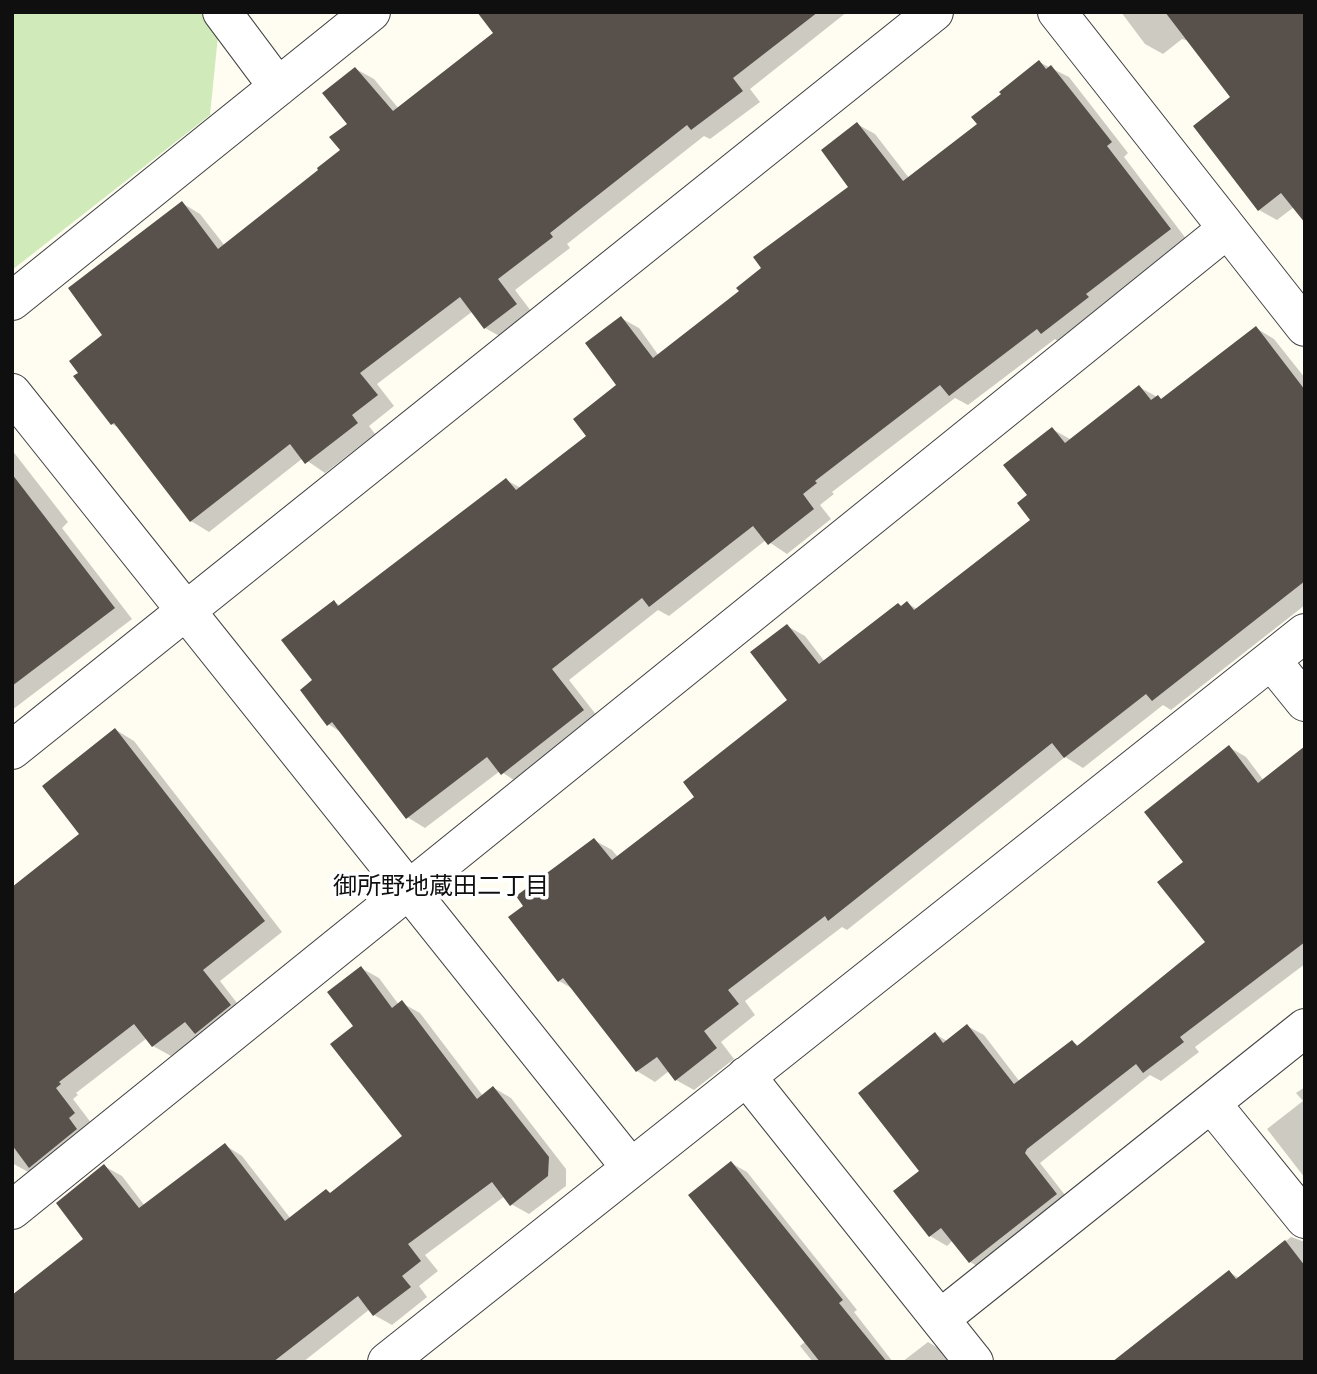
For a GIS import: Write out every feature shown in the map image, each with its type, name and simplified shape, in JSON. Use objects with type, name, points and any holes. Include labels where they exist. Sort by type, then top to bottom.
[{"type":"street","points":[[222,12],[278,87]]},
{"type":"street","points":[[12,302],[371,12]]},
{"type":"street","points":[[12,750],[934,12]]},
{"type":"street","points":[[1057,12],[1305,327]]},
{"type":"street","points":[[12,1210],[1227,229]]},
{"type":"street","points":[[12,393],[631,1168]]},
{"type":"street","points":[[387,1362],[1305,633]]},
{"type":"street","points":[[1271,660],[1305,702]]},
{"type":"street","points":[[940,1319],[1305,1028]]},
{"type":"street","points":[[746,1076],[974,1362]]},
{"type":"street","points":[[1211,1103],[1305,1219]]},
{"type":"green space","points":[[12,12],[201,12],[218,36],[210,115],[12,270]]},
{"type":"building","points":[[477,12],[818,12],[733,78],[743,91],[691,130],[687,125],[550,233],[553,237],[498,279],[517,304],[484,329],[460,297],[360,373],[378,395],[352,415],[358,423],[305,464],[290,444],[190,522],[114,423],[111,425],[73,376],[78,373],[69,361],[102,335],[68,288],[182,201],[218,249],[340,150],[329,137],[347,124],[322,93],[355,67],[393,111],[493,33]]},
{"type":"building","points":[[1165,12],[1305,12],[1305,223],[1281,193],[1258,211],[1193,126],[1230,97]]},
{"type":"building","points":[[1039,60],[1046,69],[1051,65],[1112,142],[1107,146],[1171,229],[1086,294],[1089,297],[1041,334],[1037,329],[949,396],[940,385],[815,481],[817,483],[803,494],[814,509],[768,545],[753,526],[649,607],[642,598],[552,669],[584,710],[501,775],[487,757],[406,819],[332,722],[327,726],[300,690],[312,680],[281,640],[334,600],[338,606],[506,478],[516,490],[586,436],[573,419],[616,385],[585,343],[621,316],[653,358],[739,291],[736,288],[761,268],[753,257],[848,187],[821,150],[857,122],[903,181],[977,124],[971,117]]},
{"type":"building","points":[[1256,326],[1305,390],[1305,581],[1152,701],[1146,694],[1064,758],[1052,743],[828,921],[825,916],[728,990],[739,1004],[704,1031],[717,1048],[675,1081],[657,1057],[636,1072],[563,978],[558,982],[508,917],[523,906],[516,896],[594,838],[612,860],[694,797],[683,782],[787,700],[750,652],[787,624],[819,664],[898,603],[901,606],[907,601],[914,610],[1030,520],[1017,503],[1027,495],[1003,465],[1052,427],[1065,443],[1139,385],[1151,400],[1158,395],[1161,399]]},
{"type":"building","points":[[12,474],[115,608],[12,686]]},
{"type":"building","points":[[115,728],[265,921],[203,970],[231,1005],[195,1034],[185,1022],[152,1047],[134,1024],[59,1082],[61,1084],[56,1088],[75,1113],[69,1118],[77,1129],[29,1168],[12,1145],[12,887],[79,834],[42,786]]},
{"type":"building","points":[[1229,745],[1258,783],[1305,746],[1305,942],[1180,1037],[1184,1042],[1143,1073],[1136,1064],[1027,1149],[1025,1153],[1057,1194],[969,1263],[941,1228],[929,1237],[893,1191],[919,1171],[858,1093],[935,1032],[943,1043],[967,1024],[1014,1084],[1072,1040],[1077,1046],[1205,942],[1157,882],[1183,862],[1144,812]]},
{"type":"building","points":[[361,966],[392,1008],[402,1000],[477,1099],[493,1086],[549,1157],[548,1176],[510,1206],[492,1182],[408,1244],[421,1261],[402,1276],[411,1287],[373,1316],[358,1296],[273,1362],[12,1362],[12,1295],[83,1239],[56,1203],[104,1164],[139,1208],[225,1143],[285,1221],[326,1189],[330,1193],[402,1136],[330,1044],[353,1026],[327,992]]},
{"type":"building","points":[[731,1161],[843,1300],[839,1303],[887,1362],[820,1362],[688,1195]]},
{"type":"building","points":[[1285,1240],[1305,1266],[1305,1362],[1112,1362],[1229,1270],[1236,1279]]},
{"type":"district","name":"御所野地蔵田二丁目","points":[[441,887]]}]
